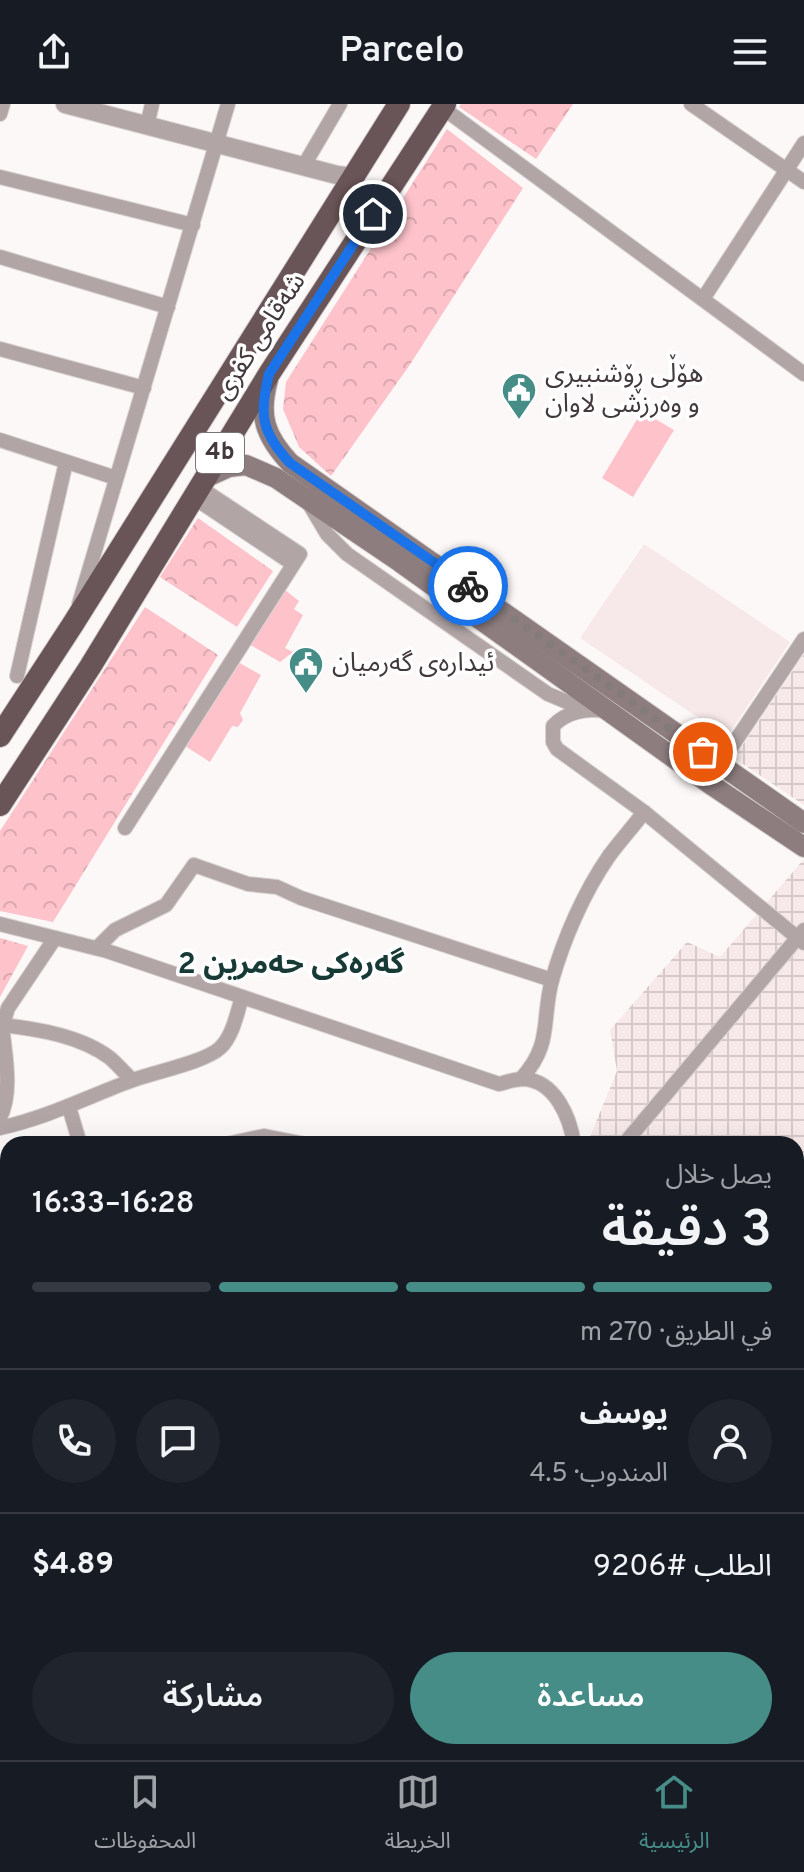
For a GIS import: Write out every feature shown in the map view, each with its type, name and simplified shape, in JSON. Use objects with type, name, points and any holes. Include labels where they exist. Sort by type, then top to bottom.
[{"type":"highway","name":"شەقامی کفری","points":[[0,736],[26,680],[73,624],[399,104]]},
{"type":"highway","name":"شەقامی کفری","points":[[0,805],[90,667],[269,374],[444,106]]},
{"type":"main road","points":[[269,374],[261,404],[264,422],[274,443],[290,463],[804,823]]},
{"type":"main road","points":[[199,487],[229,467],[246,465],[264,471],[595,706],[804,847]]},
{"type":"main road","points":[[673,758],[686,740]]},
{"type":"street","points":[[0,114],[3,104]]},
{"type":"street","points":[[65,104],[303,167],[353,177]]},
{"type":"street","points":[[147,126],[152,104]]},
{"type":"street","points":[[73,624],[228,104]]},
{"type":"street","points":[[303,167],[340,104]]},
{"type":"street","points":[[691,104],[804,182]]},
{"type":"street","points":[[444,106],[804,374]]},
{"type":"street","points":[[703,299],[804,143]]},
{"type":"street","points":[[0,177],[193,225]]},
{"type":"street","points":[[0,257],[168,307]]},
{"type":"street","points":[[0,349],[144,388]]},
{"type":"street","points":[[0,440],[116,478]]},
{"type":"street","points":[[0,670],[26,680],[66,462]]},
{"type":"street","points":[[125,828],[297,559],[199,487]]},
{"type":"street","points":[[720,764],[804,639]]},
{"type":"street","points":[[562,717],[595,706]]},
{"type":"street","points":[[595,706],[562,717],[553,726],[553,742],[557,749],[644,812],[802,937],[631,1136]]},
{"type":"street","points":[[521,1079],[537,1062],[544,1038],[552,980],[579,908],[609,857],[644,812]]},
{"type":"street","points":[[97,948],[115,930],[166,905],[194,865],[248,884],[277,887],[301,898],[552,980]]},
{"type":"street","points":[[0,924],[97,948],[499,1084],[521,1079],[539,1082],[556,1097],[573,1136]]},
{"type":"street","points":[[0,1118],[5,1108],[7,1079],[1,1030],[8,1008],[55,938]]},
{"type":"street","points":[[0,1128],[39,1119],[132,1080],[204,1057],[221,1047],[232,1028],[242,997]]},
{"type":"street","points":[[1,1030],[31,1028],[82,1043],[109,1058],[132,1080]]},
{"type":"street","points":[[69,1107],[78,1136]]},
{"type":"shaded area","points":[[644,544],[790,642],[727,737],[580,638]]},
{"type":"shaded area","points":[[804,654],[804,805],[734,758]]},
{"type":"shaded area","points":[[804,859],[804,1136],[590,1136],[617,1071],[610,1030],[687,942],[720,957]]},
{"type":"green space","points":[[461,104],[573,104],[536,159],[459,107]]},
{"type":"green space","points":[[447,129],[523,188],[409,366],[331,476],[299,447],[283,409],[286,382]]},
{"type":"green space","points":[[642,411],[674,430],[633,497],[602,478]]},
{"type":"green space","points":[[198,518],[273,571],[237,627],[160,577]]},
{"type":"green space","points":[[285,590],[299,601],[294,609],[303,615],[285,648],[293,652],[280,662],[249,644]]},
{"type":"green space","points":[[145,607],[218,655],[53,922],[0,911],[0,831]]},
{"type":"green space","points":[[238,662],[261,675],[240,713],[243,720],[238,727],[232,726],[210,762],[185,746]]},
{"type":"green space","points":[[0,938],[28,946],[0,997]]},
{"type":"way so far","points":[[468,586],[703,752]]},
{"type":"place","name":"هۆڵی ڕۆشنبیری و وەرزشی لاوان","points":[[519,421]]},
{"type":"place","name":"ئیدارەی گەرمیان","points":[[306,695]]},
{"type":"district","name":"گەرەکی حەمرین 2","points":[[291,965]]},
{"type":"route","points":[[373,214],[269,374],[261,404],[264,422],[274,443],[290,463],[468,586]]}]
